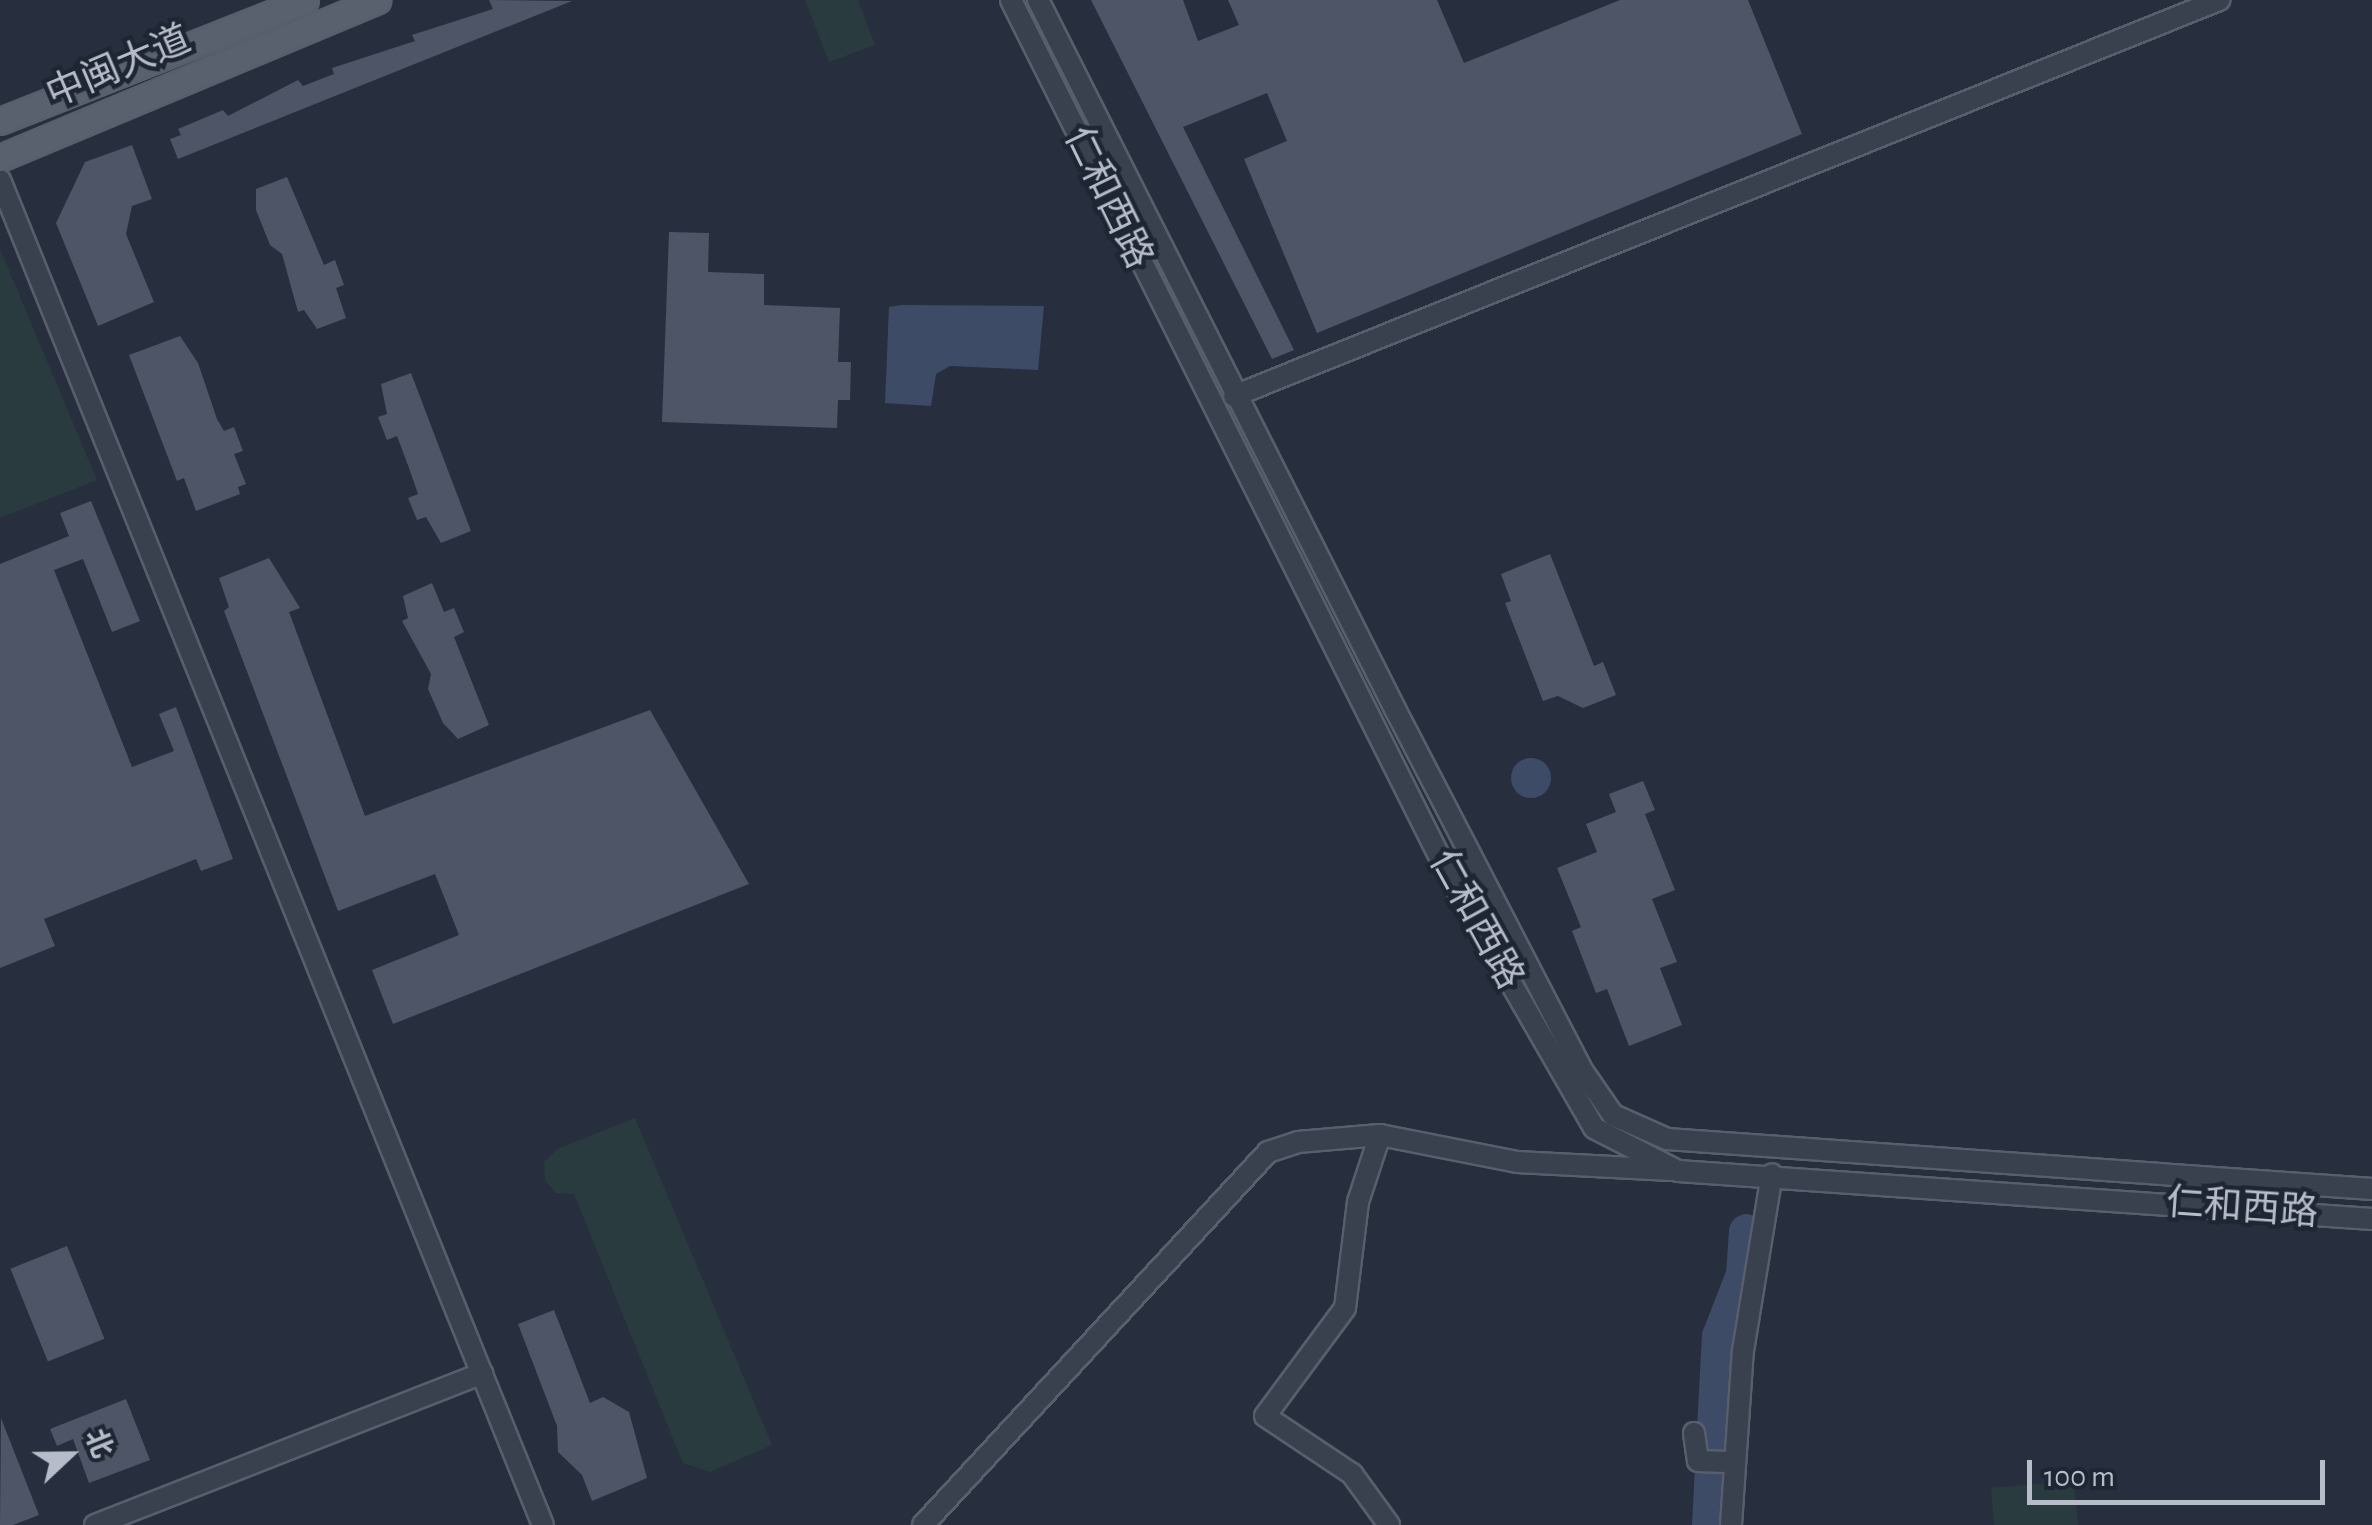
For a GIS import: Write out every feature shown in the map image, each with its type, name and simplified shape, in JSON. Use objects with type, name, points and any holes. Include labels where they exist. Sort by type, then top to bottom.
[{"type":"main road","name":"中闽大道","points":[[0,121],[305,0]]},
{"type":"main road","name":"中闽大道","points":[[0,158],[377,0]]},
{"type":"street","name":"仁和西路","points":[[1011,0],[1447,872],[1594,1128],[1678,1171],[1772,1174],[2372,1219]]},
{"type":"street","name":"仁和西路","points":[[1038,0],[1234,396],[1471,856],[1613,1115],[1667,1139],[2372,1189]]},
{"type":"street","points":[[1234,396],[2219,0]]},
{"type":"street","points":[[0,180],[543,1525]]},
{"type":"street","points":[[1447,872],[1471,856]]},
{"type":"street","points":[[923,1525],[1268,1152],[1298,1142],[1380,1135],[1517,1162],[1678,1171]]},
{"type":"street","points":[[1380,1135],[1358,1202],[1345,1308],[1265,1416],[1352,1474],[1389,1525]]},
{"type":"street","points":[[1731,1525],[1732,1462],[1743,1352],[1772,1174]]},
{"type":"street","points":[[95,1525],[482,1373]]},
{"type":"street","points":[[1694,1433],[1698,1460],[1732,1462]]},
{"type":"shaded area","points":[[805,0],[858,0],[875,45],[829,62]]},
{"type":"shaded area","points":[[0,249],[97,480],[0,518]]},
{"type":"shaded area","points":[[635,1118],[772,1445],[710,1472],[683,1463],[574,1194],[556,1193],[545,1180],[544,1162],[557,1149]]},
{"type":"shaded area","points":[[2074,1481],[2078,1525],[1994,1525],[1991,1488]]},
{"type":"water","points":[[1044,306],[1038,370],[950,366],[936,374],[931,406],[885,403],[889,307]]},
{"type":"water","points":[[1531,758],[1545,764],[1551,778],[1545,792],[1531,798],[1517,792],[1511,778],[1517,764]]},
{"type":"building","points":[[489,0],[572,1],[178,159],[170,139],[181,135],[178,129],[223,110],[228,116],[298,80],[303,86],[334,74],[332,68],[415,41],[412,35],[493,9]]},
{"type":"building","points":[[1091,0],[1183,0],[1198,41],[1239,25],[1228,0],[1437,0],[1464,63],[1620,0],[1748,0],[1802,134],[1317,333],[1244,159],[1287,141],[1267,93],[1183,127],[1294,350],[1272,359]]},
{"type":"building","points":[[132,145],[152,199],[132,206],[126,234],[154,302],[98,326],[56,223],[85,162]]},
{"type":"building","points":[[287,177],[324,265],[335,260],[344,285],[336,288],[346,318],[317,329],[304,310],[298,312],[282,254],[270,245],[256,210],[256,189]]},
{"type":"building","points":[[669,232],[709,233],[708,272],[764,274],[764,305],[840,308],[838,362],[851,362],[850,400],[838,400],[837,428],[662,422]]},
{"type":"building","points":[[180,336],[198,363],[217,419],[224,431],[234,427],[243,451],[234,454],[246,484],[238,487],[240,494],[196,511],[184,478],[177,481],[129,355]]},
{"type":"building","points":[[411,373],[471,531],[441,543],[426,517],[417,520],[408,498],[418,494],[397,436],[387,440],[378,417],[387,414],[381,384]]},
{"type":"building","points":[[91,501],[140,621],[112,632],[83,559],[54,570],[132,767],[174,751],[159,714],[176,707],[233,859],[201,871],[196,859],[44,919],[55,946],[0,968],[0,564],[69,536],[60,513]]},
{"type":"building","points":[[1550,554],[1594,666],[1603,662],[1616,695],[1583,708],[1558,696],[1543,701],[1505,603],[1511,601],[1501,574]]},
{"type":"building","points":[[269,558],[300,608],[289,612],[365,816],[650,710],[749,884],[393,1024],[372,970],[459,935],[435,874],[338,911],[224,611],[229,607],[219,578]]},
{"type":"building","points":[[432,583],[444,612],[454,608],[464,632],[454,637],[489,725],[458,739],[443,723],[428,689],[431,674],[402,621],[408,618],[403,596]]},
{"type":"building","points":[[1643,781],[1655,810],[1645,814],[1675,890],[1652,899],[1677,962],[1660,968],[1682,1025],[1629,1046],[1607,989],[1596,993],[1572,931],[1581,927],[1557,868],[1597,852],[1586,824],[1616,812],[1609,794]]},
{"type":"building","points":[[67,1246],[104,1339],[48,1362],[10,1269]]},
{"type":"building","points":[[554,1310],[590,1403],[603,1397],[629,1412],[647,1478],[592,1501],[582,1475],[558,1452],[557,1426],[518,1324]]},
{"type":"building","points":[[126,1399],[150,1460],[89,1483],[73,1439],[57,1446],[50,1429]]},
{"type":"building","points":[[1,1418],[39,1515],[13,1525],[0,1525]]},
{"type":"waterway","points":[[1709,1525],[1719,1336],[1743,1274],[1746,1231]]}]
